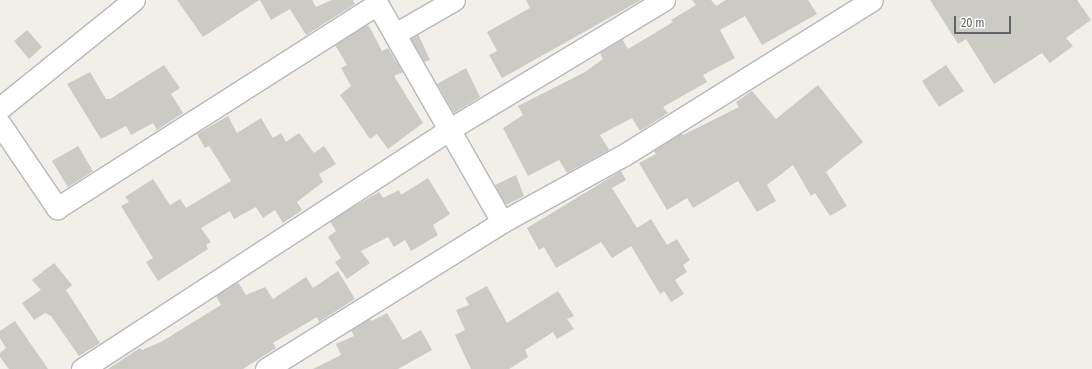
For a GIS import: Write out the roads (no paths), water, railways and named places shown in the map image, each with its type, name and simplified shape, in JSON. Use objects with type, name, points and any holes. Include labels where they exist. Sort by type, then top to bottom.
[{"type":"street","points":[[0,108],[134,0]]},
{"type":"street","points":[[396,34],[454,0]]},
{"type":"street","points":[[82,369],[450,129],[664,0]]},
{"type":"street","points":[[266,369],[502,222],[624,155],[872,0]]},
{"type":"street","points":[[0,124],[57,208],[376,2],[396,34],[502,222]]}]
